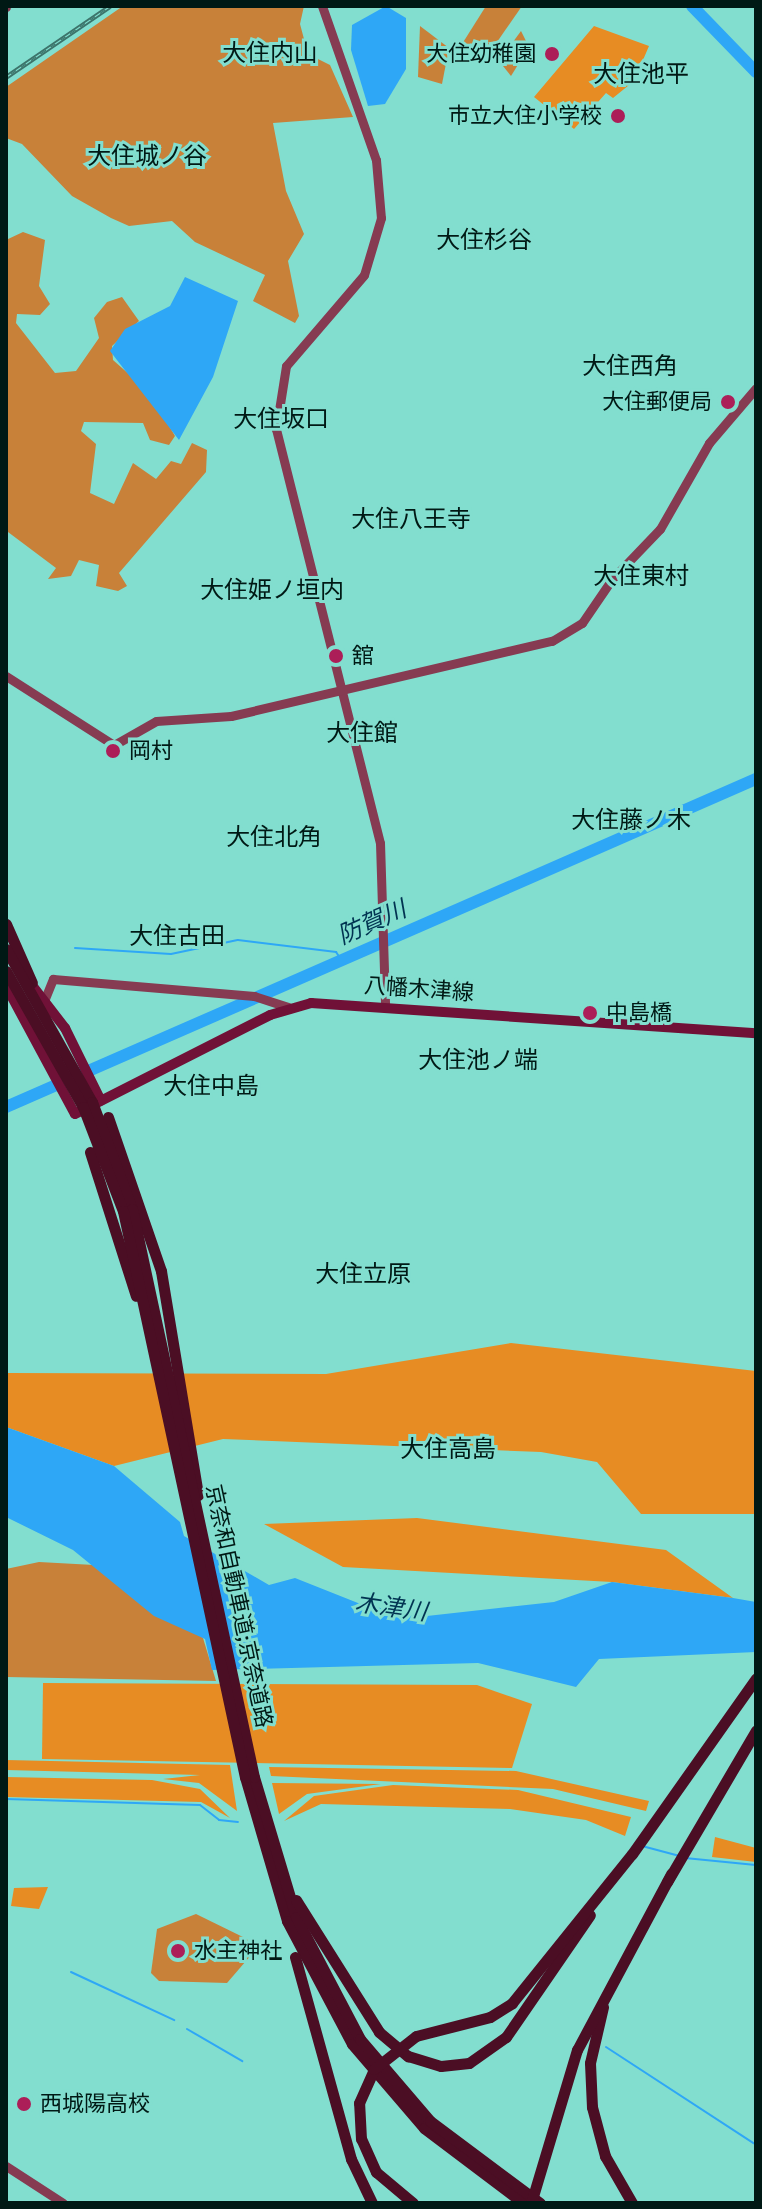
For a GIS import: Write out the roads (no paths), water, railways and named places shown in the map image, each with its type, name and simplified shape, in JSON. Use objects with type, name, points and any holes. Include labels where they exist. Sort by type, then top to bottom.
[{"type":"highway","points":[[6,924],[9,945],[6,958]]},
{"type":"highway","points":[[9,945],[32,983]]},
{"type":"highway","name":"京奈和自動車道;京奈道路","points":[[9,945],[76,1070],[120,1171],[148,1265],[200,1511],[250,1777],[313,1956],[360,2039],[412,2103],[464,2155]]},
{"type":"highway","points":[[6,971],[20,1011]]},
{"type":"highway","name":"京奈和自動車道;京奈道路","points":[[6,971],[73,1086],[111,1174],[272,1881],[304,1961],[352,2044],[405,2110],[511,2189],[540,2203]]},
{"type":"highway","points":[[108,1117],[142,1203],[171,1318],[200,1511]]},
{"type":"highway","points":[[90,1152],[115,1214],[178,1458]]},
{"type":"highway","points":[[269,1837],[313,1931],[371,2023],[399,2051],[456,2066],[486,2054],[516,2025],[756,1678]]},
{"type":"highway","points":[[632,2203],[605,2156],[592,2107],[593,2043],[620,1967],[756,1730]]},
{"type":"highway","points":[[531,2203],[582,2038],[671,1874]]},
{"type":"highway","points":[[272,1881],[314,2010],[343,2134],[372,2203]]},
{"type":"highway","points":[[413,2203],[376,2172],[361,2139],[359,2103],[374,2069],[416,2036],[490,2017],[512,2003],[590,1915]]},
{"type":"highway","name":"京奈和自動車道;京奈道路","points":[[511,2189],[523,2203]]},
{"type":"main road","points":[[6,971],[32,983],[84,1063],[101,1101]]},
{"type":"main road","name":"八幡木津線","points":[[6,986],[75,1114],[288,1007],[385,1006],[756,1033]]},
{"type":"street","points":[[322,6],[376,160],[381,218],[364,275],[286,366],[276,429],[380,843],[386,936],[385,1006]]},
{"type":"street","points":[[6,676],[114,745],[156,721],[231,716],[574,632],[660,529],[709,443],[756,388]]},
{"type":"street","points":[[44,1001],[46,985],[58,979],[254,996],[288,1007]]},
{"type":"street","points":[[6,2166],[63,2203]]},
{"type":"water","points":[[386,6],[406,18],[406,69],[385,104],[368,106],[351,50],[352,25]]},
{"type":"water","points":[[185,277],[238,301],[213,377],[179,440],[110,351],[125,329],[170,306]]},
{"type":"water","points":[[6,1427],[114,1466],[180,1522],[184,1536],[269,1585],[295,1578],[363,1605],[427,1616],[554,1602],[612,1582],[733,1598],[756,1602],[756,1652],[599,1659],[576,1687],[478,1663],[212,1670],[205,1639],[154,1616],[73,1550],[6,1517]]},
{"type":"waterway","points":[[692,6],[756,72]]},
{"type":"waterway","name":"防賀川","points":[[6,1107],[756,779]]},
{"type":"waterway","points":[[75,948],[171,954],[238,940],[336,952],[342,961]]},
{"type":"waterway","points":[[6,1799],[200,1805],[219,1820],[238,1822]]},
{"type":"waterway","points":[[642,1846],[679,1856]]},
{"type":"waterway","points":[[685,1858],[756,1865]]},
{"type":"waterway","points":[[71,1972],[174,2020]]},
{"type":"waterway","points":[[187,2029],[242,2061]]},
{"type":"waterway","points":[[606,2047],[753,2143]]},
{"type":"railway","points":[[6,77],[110,6]]},
{"type":"place","name":"大住幼稚園","points":[[552,54]]},
{"type":"place","name":"市立大住小学校","points":[[618,116]]},
{"type":"place","name":"大住郵便局","points":[[728,402]]},
{"type":"place","name":"舘","points":[[336,656]]},
{"type":"place","name":"岡村","points":[[113,751]]},
{"type":"place","name":"中島橋","points":[[590,1013]]},
{"type":"place","name":"水主神社","points":[[178,1951]]},
{"type":"place","name":"西城陽高校","points":[[24,2104]]},
{"type":"district","name":"大住内山","points":[[270,54]]},
{"type":"district","name":"大住池平","points":[[641,75]]},
{"type":"district","name":"大住城ノ谷","points":[[147,157]]},
{"type":"district","name":"大住杉谷","points":[[484,241]]},
{"type":"district","name":"大住西角","points":[[630,367]]},
{"type":"district","name":"大住坂口","points":[[281,420]]},
{"type":"district","name":"大住八王寺","points":[[411,520]]},
{"type":"district","name":"大住東村","points":[[641,577]]},
{"type":"district","name":"大住姫ノ垣内","points":[[272,591]]},
{"type":"district","name":"大住館","points":[[362,734]]},
{"type":"district","name":"大住藤ノ木","points":[[631,821]]},
{"type":"district","name":"大住北角","points":[[274,838]]},
{"type":"district","name":"大住古田","points":[[177,937]]},
{"type":"district","name":"大住池ノ端","points":[[478,1061]]},
{"type":"district","name":"大住中島","points":[[211,1087]]},
{"type":"district","name":"大住立原","points":[[363,1275]]},
{"type":"district","name":"大住高島","points":[[448,1450]]},
{"type":"water label","name":"木津川","points":[[391,1608]]}]
